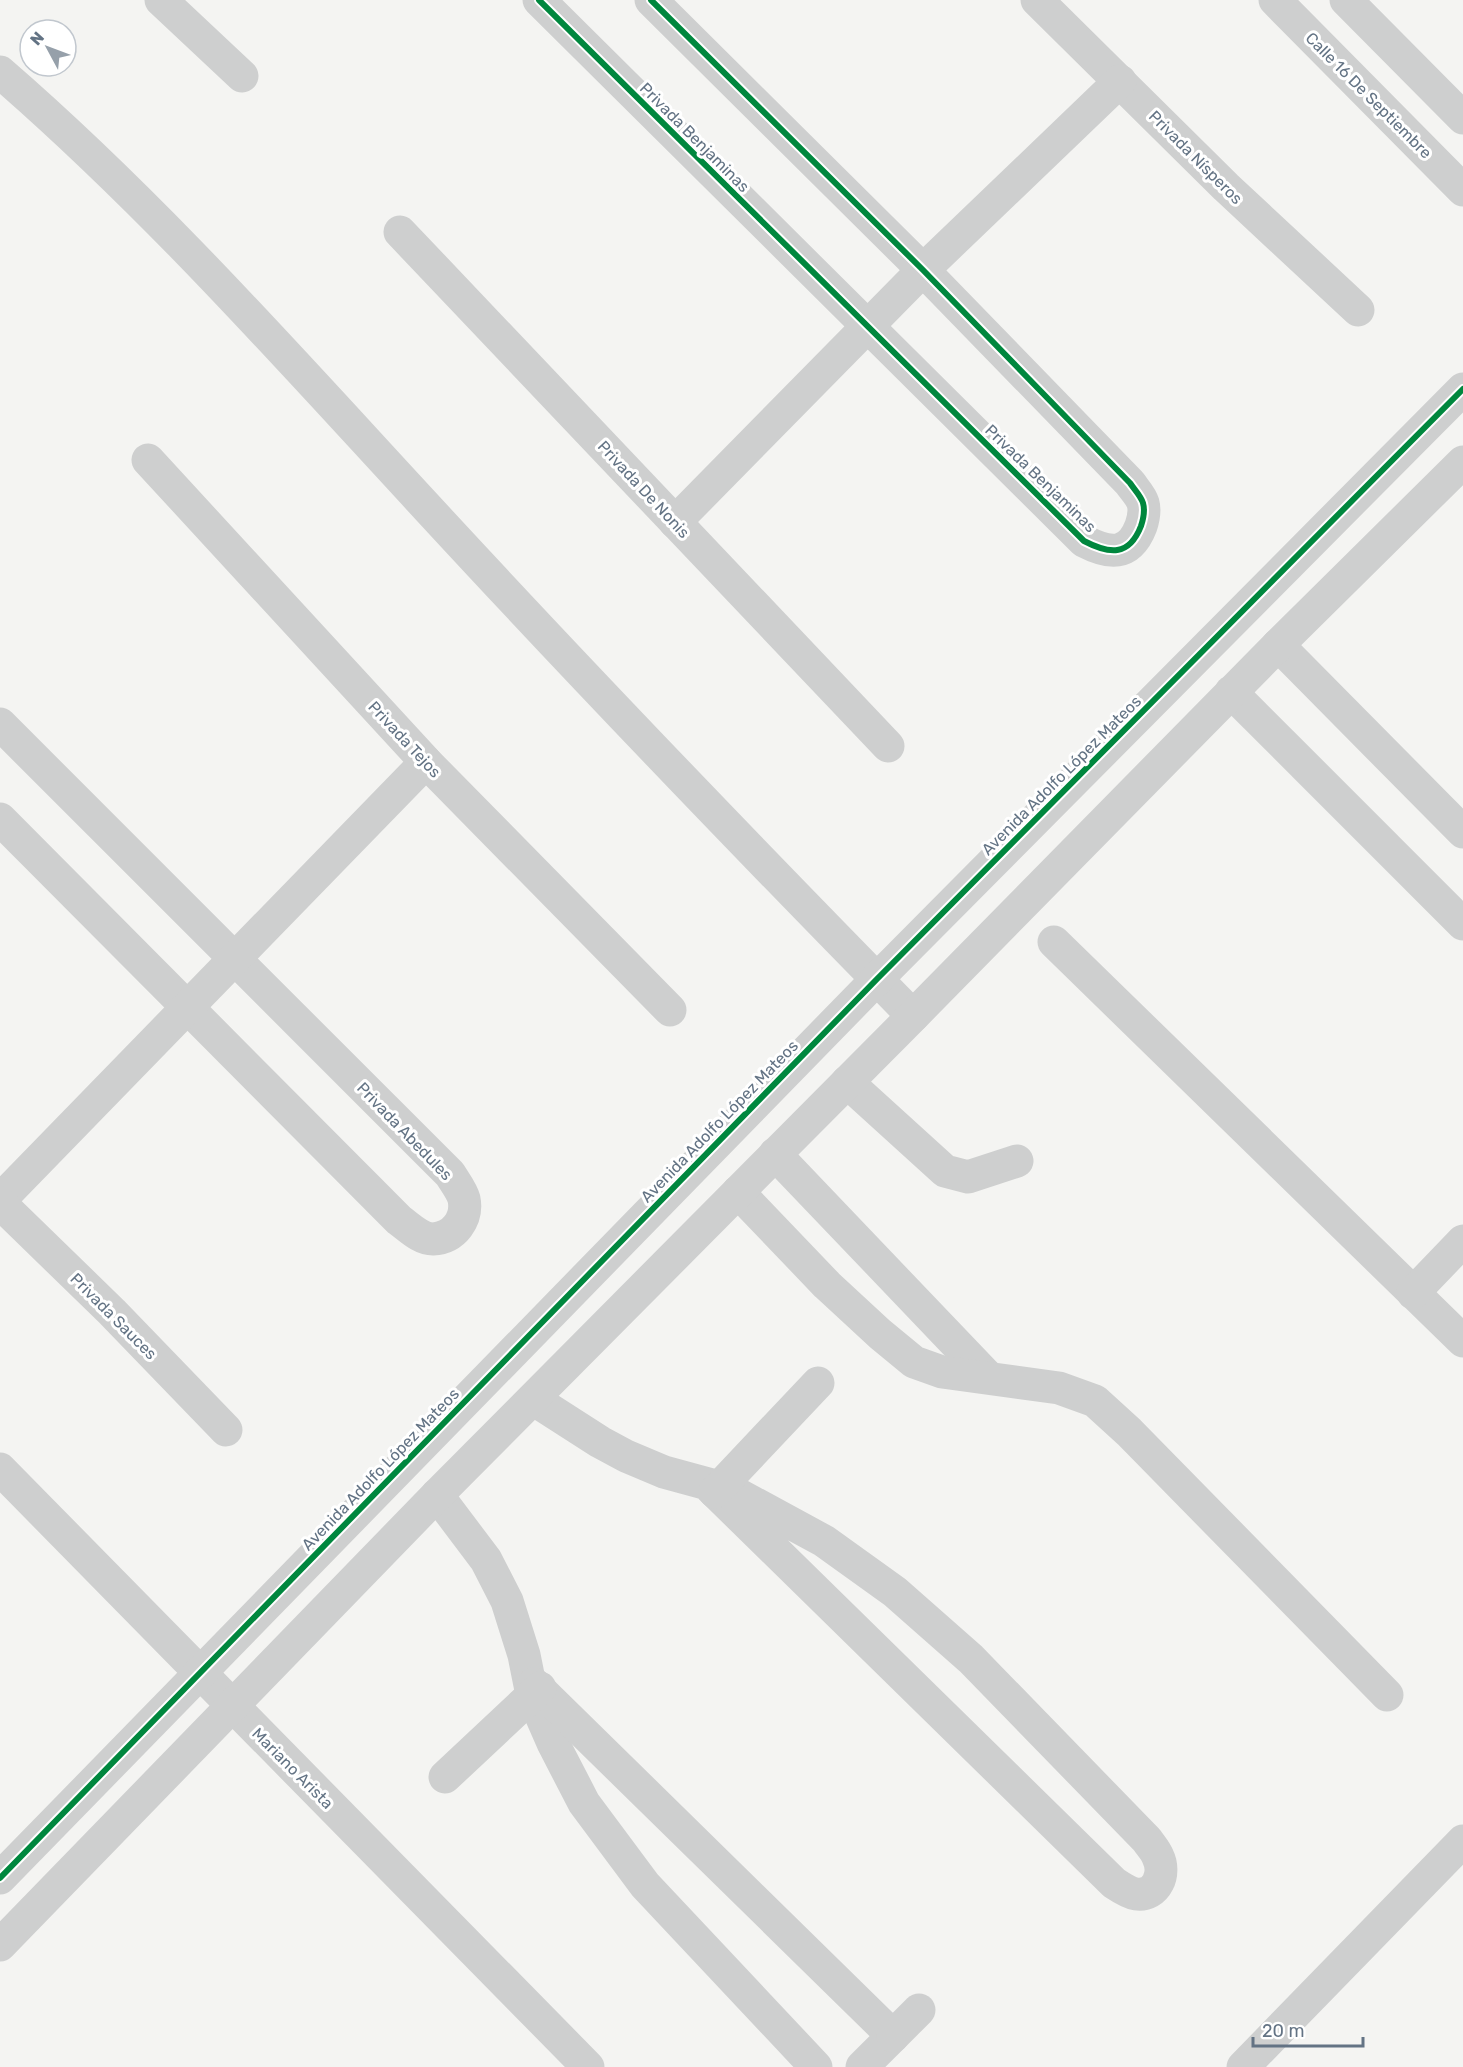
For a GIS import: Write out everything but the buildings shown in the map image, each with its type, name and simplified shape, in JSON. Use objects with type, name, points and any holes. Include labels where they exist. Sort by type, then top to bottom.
[{"type":"street","points":[[161,0],[242,76]]},
{"type":"street","name":"Privada Benjaminas","points":[[539,0],[1084,541],[1101,550],[1116,550],[1129,545],[1137,534],[1143,519],[1143,504],[1130,483],[923,270],[651,0]]},
{"type":"street","name":"Privada Nísperos","points":[[1037,0],[1226,187],[1358,310]]},
{"type":"street","name":"Calle 16 De Septiembre","points":[[1275,0],[1463,190]]},
{"type":"street","points":[[1346,0],[1463,118]]},
{"type":"street","points":[[0,72],[31,99],[215,279],[536,625],[914,1016]]},
{"type":"street","points":[[675,522],[923,270],[1120,81]]},
{"type":"street","name":"Privada De Nonis","points":[[400,232],[888,746]]},
{"type":"street","name":"Avenida Adolfo López Mateos","points":[[0,1878],[877,979],[1463,389]]},
{"type":"street","name":"Privada Tejos","points":[[148,460],[426,762],[670,1010]]},
{"type":"street","points":[[0,1945],[437,1495],[914,1016],[1231,692],[1463,462]]},
{"type":"street","points":[[1278,645],[1463,832]]},
{"type":"street","points":[[1231,692],[1463,924]]},
{"type":"street","name":"Privada Abedules","points":[[0,724],[450,1174],[463,1196],[466,1212],[459,1225],[449,1234],[432,1239],[418,1234],[399,1220],[0,819]]},
{"type":"street","points":[[0,1201],[426,762]]},
{"type":"street","points":[[1054,942],[1463,1341]]},
{"type":"street","points":[[847,1082],[945,1172],[968,1177],[1017,1161]]},
{"type":"street","points":[[775,1154],[988,1377]]},
{"type":"street","points":[[738,1192],[827,1285],[914,1362],[942,1372],[1059,1388],[1095,1401],[1137,1440],[1387,1695]]},
{"type":"street","name":"Privada Sauces","points":[[0,1201],[226,1430]]},
{"type":"street","points":[[1413,1293],[1463,1241]]},
{"type":"street","points":[[827,1285],[864,1248]]},
{"type":"street","points":[[715,1488],[818,1383]]},
{"type":"street","points":[[533,1399],[626,1456],[664,1472],[715,1488],[781,1516],[824,1541],[895,1592],[971,1659],[1147,1840],[1159,1857],[1162,1874],[1157,1886],[1146,1893],[1134,1894],[1114,1883],[715,1488]]},
{"type":"street","name":"Mariano Arista","points":[[0,1469],[588,2067]]},
{"type":"street","points":[[437,1495],[486,1560],[507,1601],[553,1743],[584,1803],[645,1885],[816,2067]]},
{"type":"street","points":[[445,1777],[534,1688]]},
{"type":"street","points":[[534,1688],[893,2036]]},
{"type":"street","points":[[1243,2067],[1463,1841]]},
{"type":"street","points":[[862,2067],[919,2010]]},
{"type":"cycle path","points":[[539,0],[1084,541],[1110,550],[1124,548],[1131,543],[1141,526],[1144,509],[1141,498],[1130,483],[923,270],[651,0]]},
{"type":"cycle path","points":[[0,1878],[877,979],[1463,389]]}]
